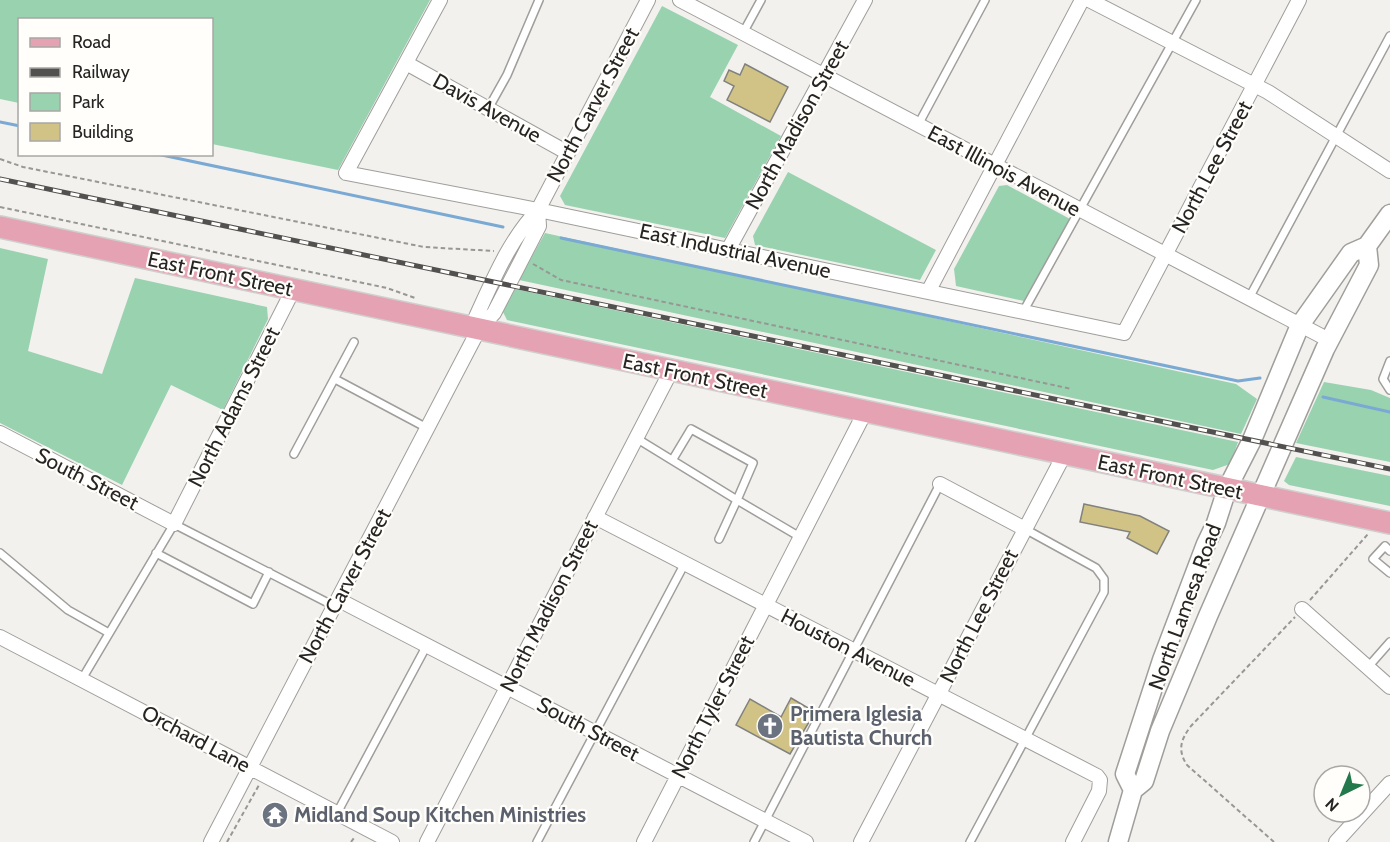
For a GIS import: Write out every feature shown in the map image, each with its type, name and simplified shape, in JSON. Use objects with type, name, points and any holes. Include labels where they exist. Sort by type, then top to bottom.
[{"type":"main road","name":"North Lamesa Road","points":[[1133,790],[1125,774],[1162,660],[1227,489],[1252,440],[1300,325],[1351,253],[1367,246],[1390,214]]},
{"type":"main road","name":"East Front Street","points":[[0,227],[1385,522]]},
{"type":"main road","name":"North Lamesa Road","points":[[1118,842],[1133,790],[1144,781],[1160,731],[1329,340],[1369,265],[1367,246]]},
{"type":"street","points":[[406,63],[440,0]]},
{"type":"street","name":"North Carver Street","points":[[479,329],[476,317],[509,252],[525,224],[538,210],[648,0]]},
{"type":"street","name":"East Illinois Avenue","points":[[680,0],[1248,300],[1329,340]]},
{"type":"street","name":"North Madison Street","points":[[728,250],[865,0]]},
{"type":"street","points":[[928,292],[1082,0]]},
{"type":"street","points":[[1089,0],[1255,85],[1390,171]]},
{"type":"street","name":"North Lee Street","points":[[1124,333],[1299,0]]},
{"type":"street","name":"Davis Avenue","points":[[406,63],[568,153]]},
{"type":"street","name":"East Industrial Avenue","points":[[406,63],[346,173],[538,210],[1124,333]]},
{"type":"street","name":"North Carver Street","points":[[211,842],[479,329],[494,313],[539,226],[538,210]]},
{"type":"street","name":"North Adams Street","points":[[174,524],[293,290]]},
{"type":"street","name":"North Madison Street","points":[[427,842],[671,371]]},
{"type":"street","name":"North Tyler Street","points":[[644,842],[865,412]]},
{"type":"street","name":"South Street","points":[[0,433],[174,524]]},
{"type":"street","name":"North Lee Street","points":[[861,842],[1064,454]]},
{"type":"street","points":[[940,484],[1025,529]]},
{"type":"street","name":"Houston Avenue","points":[[595,517],[1097,776],[1100,780],[1099,791],[1073,842]]},
{"type":"street","name":"South Street","points":[[337,603],[427,645],[806,842]]},
{"type":"street","points":[[1302,609],[1390,687]]},
{"type":"street","name":"Orchard Lane","points":[[0,636],[392,842]]},
{"type":"street","points":[[1336,842],[1390,783]]},
{"type":"lane","points":[[488,109],[507,75],[539,0]]},
{"type":"lane","points":[[743,33],[761,0]]},
{"type":"lane","points":[[918,125],[985,0]]},
{"type":"lane","points":[[1023,312],[1196,0]]},
{"type":"lane","points":[[1248,300],[1390,36]]},
{"type":"lane","points":[[294,454],[354,342]]},
{"type":"lane","points":[[1390,361],[1383,379],[1390,390]]},
{"type":"lane","points":[[334,379],[427,428]]},
{"type":"lane","points":[[673,459],[691,429],[753,462],[719,539]]},
{"type":"lane","points":[[636,438],[800,537]]},
{"type":"lane","points":[[754,842],[940,484]]},
{"type":"lane","points":[[82,679],[174,524],[269,573],[337,603]]},
{"type":"lane","points":[[970,842],[1104,592],[1104,579],[1096,568],[1025,529]]},
{"type":"lane","points":[[1390,551],[1385,546],[1373,559],[1390,573]]},
{"type":"lane","points":[[0,553],[68,610],[109,633]]},
{"type":"lane","points":[[156,553],[253,604],[269,573]]},
{"type":"lane","points":[[537,842],[685,563]]},
{"type":"lane","points":[[1368,667],[1390,642]]},
{"type":"lane","points":[[337,813],[427,645]]},
{"type":"path","points":[[0,159],[23,167],[424,247],[509,252]]},
{"type":"path","points":[[0,207],[387,288],[421,300],[423,317]]},
{"type":"path","points":[[522,258],[561,280],[1072,389]]},
{"type":"path","points":[[1274,842],[1187,765],[1182,756],[1183,737],[1385,522]]},
{"type":"path","points":[[227,842],[254,791],[267,776]]},
{"type":"path","points":[[351,842],[354,838]]},
{"type":"green space","points":[[0,0],[430,0],[338,170],[213,144],[213,18],[18,18],[18,103],[0,99]]},
{"type":"green space","points":[[662,6],[738,45],[710,97],[781,136],[725,238],[565,205],[560,196]]},
{"type":"green space","points":[[788,172],[936,250],[920,280],[755,245],[753,236]]},
{"type":"green space","points":[[1007,185],[1070,219],[1024,301],[956,286],[954,269],[999,186]]},
{"type":"green space","points":[[545,233],[1236,384],[1257,399],[1241,434],[519,280]]},
{"type":"green space","points":[[0,248],[48,259],[28,351],[102,374],[135,278],[267,307],[268,319],[223,410],[171,385],[122,485],[0,423]]},
{"type":"green space","points":[[515,289],[1238,442],[1230,464],[1213,470],[507,320],[503,312]]},
{"type":"green space","points":[[1324,382],[1371,390],[1390,398],[1390,462],[1296,443]]},
{"type":"green space","points":[[1296,457],[1390,476],[1390,506],[1289,485],[1284,481]]},
{"type":"building","points":[[745,64],[788,87],[770,122],[727,100],[734,86],[724,81],[729,70],[740,75]]},
{"type":"building","points":[[1084,504],[1140,516],[1169,531],[1157,554],[1127,538],[1130,532],[1080,522]]},
{"type":"building","name":"Primera Iglesia Bautista Church","points":[[791,698],[815,712],[790,754],[736,725],[750,699],[781,717]]},
{"type":"waterway","points":[[0,122],[18,126]]},
{"type":"waterway","points":[[166,156],[503,227]]},
{"type":"waterway","points":[[561,238],[1238,381],[1260,378]]},
{"type":"waterway","points":[[1323,397],[1390,412]]},
{"type":"railway","points":[[0,179],[1390,469]]},
{"type":"place","name":"Primera Iglesia Bautista Church","points":[[770,726]]},
{"type":"place","name":"Midland Soup Kitchen Ministries","points":[[275,815]]}]
